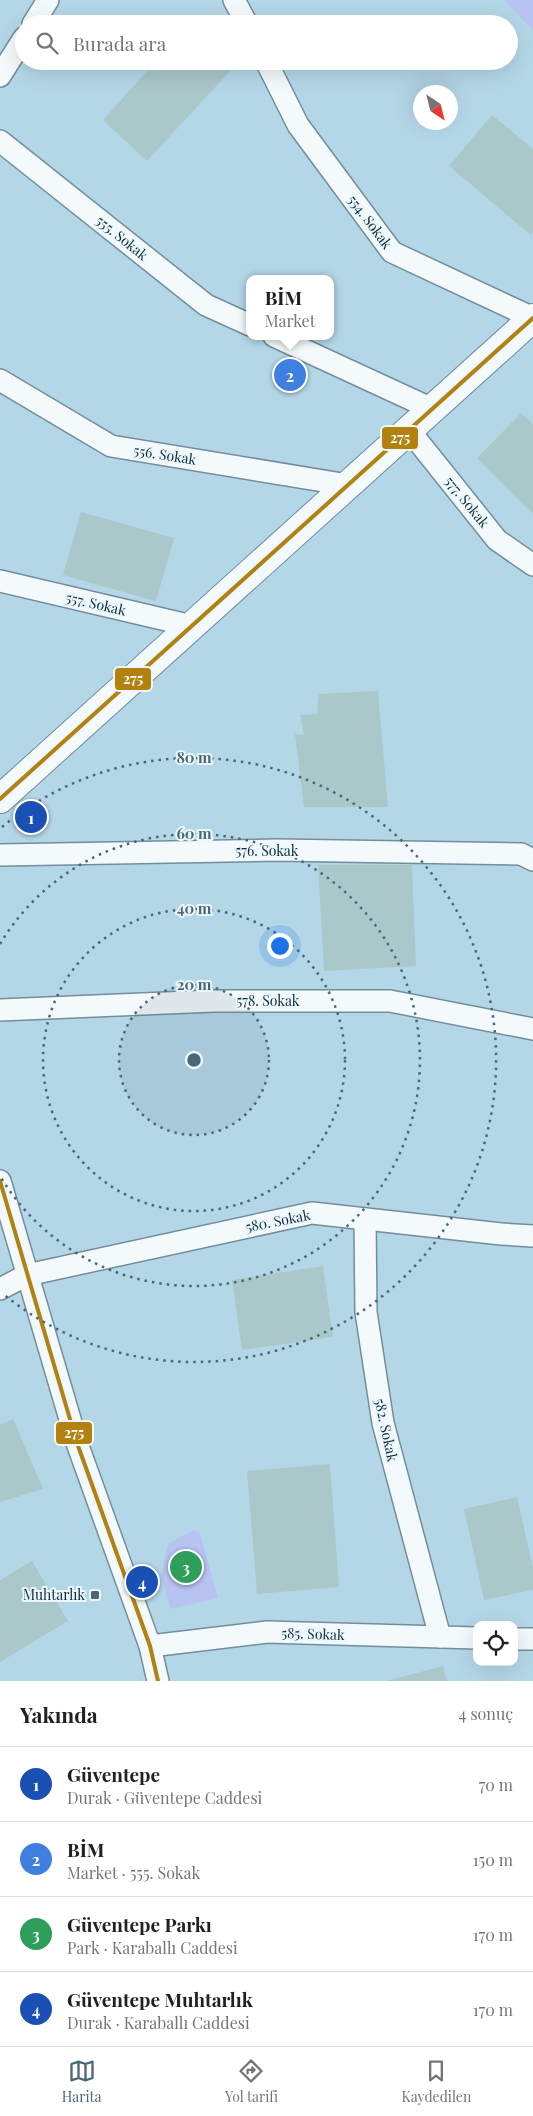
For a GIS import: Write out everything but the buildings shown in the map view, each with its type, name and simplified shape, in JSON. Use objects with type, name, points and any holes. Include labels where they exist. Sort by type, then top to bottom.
[{"type":"street","points":[[39,15],[48,0]]},
{"type":"street","points":[[234,0],[242,15]]},
{"type":"street","points":[[0,76],[15,52]]},
{"type":"street","name":"554. Sokak","points":[[270,70],[298,125],[392,252],[533,318]]},
{"type":"street","name":"555. Sokak","points":[[0,141],[206,305],[246,323]]},
{"type":"street","points":[[0,799],[533,318]]},
{"type":"street","points":[[283,340],[432,409]]},
{"type":"street","name":"556. Sokak","points":[[0,380],[111,446],[348,485]]},
{"type":"street","name":"577. Sokak","points":[[409,430],[497,540],[533,564]]},
{"type":"street","name":"557. Sokak","points":[[0,581],[192,626]]},
{"type":"street","name":"576. Sokak","points":[[0,855],[278,850],[521,854],[533,860]]},
{"type":"street","name":"578. Sokak","points":[[0,1010],[213,1001],[390,1001],[533,1029]]},
{"type":"street","points":[[0,1181],[77,1443],[150,1646],[158,1681]]},
{"type":"street","name":"580. Sokak","points":[[0,1289],[28,1275],[312,1213],[533,1236]]},
{"type":"street","name":"582. Sokak","points":[[365,1219],[366,1312],[383,1423],[440,1637]]},
{"type":"street","name":"585. Sokak","points":[[150,1646],[267,1632],[473,1638]]},
{"type":"street","points":[[518,1639],[533,1639]]},
{"type":"shaded area","points":[[504,0],[533,0],[533,30]]},
{"type":"shaded area","points":[[193,1530],[200,1533],[218,1598],[171,1609],[161,1576],[168,1544]]},
{"type":"transit line","name":"275","points":[[0,799],[533,318]]},
{"type":"transit line","name":"275","points":[[0,1181],[77,1443],[150,1646],[158,1681]]},
{"type":"place","name":"BİM","points":[[290,375]]},
{"type":"place","name":"Güventepe","points":[[31,817]]},
{"type":"place","name":"Güventepe Parkı","points":[[186,1567]]},
{"type":"place","name":"Güventepe Muhtarlık","points":[[142,1582]]},
{"type":"place","name":"Muhtarlık","points":[[95,1595]]}]
